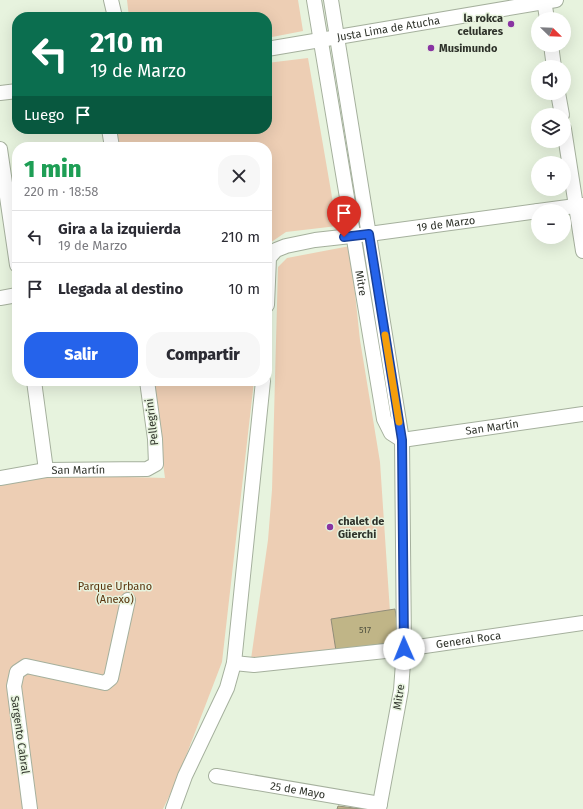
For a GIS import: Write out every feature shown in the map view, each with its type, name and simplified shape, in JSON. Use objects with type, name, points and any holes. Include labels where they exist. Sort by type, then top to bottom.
[{"type":"street","points":[[111,0],[114,12]]},
{"type":"street","name":"Mitre","points":[[314,0],[384,419],[391,433],[402,440]]},
{"type":"street","name":"Mitre","points":[[331,0],[402,440],[404,649],[401,690],[379,807]]},
{"type":"street","points":[[547,12],[548,1]]},
{"type":"street","name":"Justa Lima de Atucha","points":[[272,48],[548,1]]},
{"type":"street","points":[[0,93],[12,92]]},
{"type":"street","points":[[568,148],[579,205],[583,251]]},
{"type":"street","points":[[0,149],[12,231]]},
{"type":"street","name":"19 de Marzo","points":[[272,255],[276,250],[286,246],[315,240],[531,212]]},
{"type":"street","points":[[0,298],[12,296]]},
{"type":"street","points":[[35,386],[46,470]]},
{"type":"street","name":"Pellegrini","points":[[148,386],[155,439],[156,464]]},
{"type":"street","points":[[173,809],[185,776],[227,688],[234,663],[262,386]]},
{"type":"street","name":"San Martín","points":[[402,440],[583,414]]},
{"type":"street","name":"San Martín","points":[[0,478],[46,470],[147,469],[156,464]]},
{"type":"street","name":"Sargento Cabral","points":[[30,809],[14,686],[17,672],[26,666],[105,683],[111,678],[128,600]]},
{"type":"street","name":"General Roca","points":[[234,663],[254,665],[404,649],[583,623]]},
{"type":"street","name":"25 de Mayo","points":[[216,776],[379,807]]},
{"type":"green space","points":[[127,0],[298,0],[303,31],[272,37],[272,12],[128,12]]},
{"type":"green space","points":[[308,58],[337,226],[286,232],[272,242],[272,142],[113,142],[112,134],[272,134],[272,62]]},
{"type":"green space","points":[[350,246],[360,340],[380,462],[392,642],[251,659],[268,540],[272,490],[278,267],[287,258]]},
{"type":"green space","name":"Parque Urbano (Anexo)","points":[[153,386],[253,386],[222,662],[176,782],[163,809],[0,809],[0,484],[51,475],[165,478]]},
{"type":"building","points":[[395,609],[400,641],[336,651],[331,619]]},
{"type":"building","points":[[338,806],[362,809],[337,809]]},
{"type":"slow traffic","points":[[385,335],[399,422]]},
{"type":"place","name":"la rokca celulares","points":[[511,24]]},
{"type":"place","name":"Musimundo","points":[[431,48]]},
{"type":"place","name":"chalet de Güerchi","points":[[330,527]]},
{"type":"route","points":[[344,237],[369,234],[402,440],[404,649]]}]
